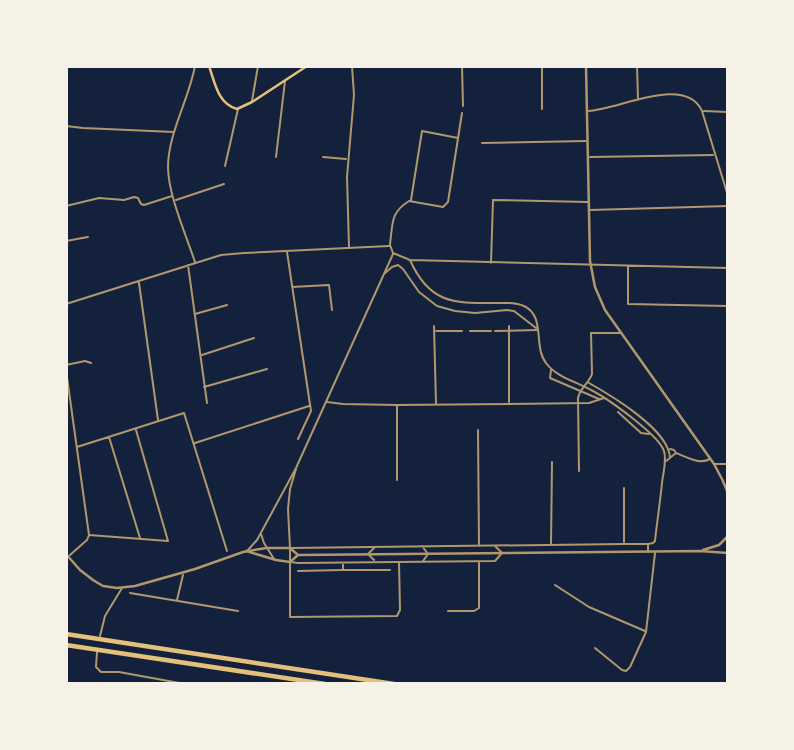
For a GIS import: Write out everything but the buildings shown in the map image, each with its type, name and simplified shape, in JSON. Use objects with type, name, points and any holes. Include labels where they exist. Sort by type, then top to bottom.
[{"type":"highway","points":[[67,634],[394,684]]},
{"type":"highway","points":[[66,645],[325,684]]},
{"type":"main road","points":[[209,66],[222,101],[238,109],[307,66]]},
{"type":"street","points":[[195,66],[191,87],[175,132],[168,166],[173,196],[195,263]]},
{"type":"street","points":[[252,102],[258,66]]},
{"type":"street","points":[[298,72],[299,66]]},
{"type":"street","points":[[349,248],[347,214],[348,159],[354,95],[352,66]]},
{"type":"street","points":[[462,66],[463,106]]},
{"type":"street","points":[[542,66],[542,109]]},
{"type":"street","points":[[586,66],[590,265],[595,287],[600,300],[621,332],[714,464],[727,493]]},
{"type":"street","points":[[637,66],[638,100]]},
{"type":"street","points":[[276,157],[285,81]]},
{"type":"street","points":[[587,111],[662,94],[682,94],[695,100],[702,111],[727,196]]},
{"type":"street","points":[[225,166],[238,109]]},
{"type":"street","points":[[702,111],[727,112]]},
{"type":"street","points":[[410,201],[443,207],[448,201],[462,113]]},
{"type":"street","points":[[66,126],[175,132]]},
{"type":"street","points":[[246,551],[254,545],[296,468],[393,253],[390,245],[395,212],[410,201],[422,131],[459,138]]},
{"type":"street","points":[[482,143],[588,141]]},
{"type":"street","points":[[589,157],[716,155]]},
{"type":"street","points":[[323,157],[348,159]]},
{"type":"street","points":[[175,200],[224,184]]},
{"type":"street","points":[[66,206],[99,198],[124,200],[135,197],[144,205],[173,196]]},
{"type":"street","points":[[491,262],[493,200],[589,202]]},
{"type":"street","points":[[589,210],[727,206]]},
{"type":"street","points":[[66,241],[88,237]]},
{"type":"street","points":[[66,304],[224,255],[390,245]]},
{"type":"street","points":[[287,251],[311,411],[298,439]]},
{"type":"street","points":[[393,253],[410,260],[727,268]]},
{"type":"street","points":[[66,370],[89,535],[87,540],[67,555],[80,570],[107,587],[122,588],[141,584],[246,551],[266,548],[654,542],[665,461],[663,449],[615,404],[552,369],[542,355],[532,312],[520,304],[450,301],[437,295],[417,274],[410,260]]},
{"type":"street","points":[[188,265],[207,403]]},
{"type":"street","points":[[384,274],[394,266],[400,266],[419,292],[442,308],[465,313],[515,312],[538,330]]},
{"type":"street","points":[[628,266],[628,304],[727,306]]},
{"type":"street","points":[[139,281],[159,421]]},
{"type":"street","points":[[292,287],[329,285],[332,310]]},
{"type":"street","points":[[431,302],[437,295]]},
{"type":"street","points":[[195,314],[227,305]]},
{"type":"street","points":[[434,326],[436,404]]},
{"type":"street","points":[[509,326],[509,404]]},
{"type":"street","points":[[470,331],[538,330]]},
{"type":"street","points":[[435,331],[462,331]]},
{"type":"street","points":[[579,471],[577,403],[580,391],[592,372],[591,333],[621,332]]},
{"type":"street","points":[[200,355],[254,338]]},
{"type":"street","points":[[66,365],[85,361],[90,363]]},
{"type":"street","points":[[204,387],[267,369]]},
{"type":"street","points":[[552,369],[550,378],[600,400]]},
{"type":"street","points":[[588,382],[631,409],[676,453],[699,461],[706,462],[710,459]]},
{"type":"street","points":[[326,402],[397,405],[509,404],[577,403],[605,398]]},
{"type":"street","points":[[397,405],[397,480]]},
{"type":"street","points":[[194,443],[309,406]]},
{"type":"street","points":[[618,412],[641,433],[650,434]]},
{"type":"street","points":[[77,447],[184,413],[227,551]]},
{"type":"street","points":[[89,535],[168,541],[136,428]]},
{"type":"street","points":[[478,430],[479,545]]},
{"type":"street","points":[[108,437],[140,540]]},
{"type":"street","points":[[670,449],[670,458]]},
{"type":"street","points":[[665,461],[676,453]]},
{"type":"street","points":[[551,545],[552,462]]},
{"type":"street","points":[[714,464],[727,464]]},
{"type":"street","points":[[296,468],[288,502],[290,617],[395,617],[400,610],[399,562]]},
{"type":"street","points":[[624,488],[624,544]]},
{"type":"street","points":[[261,533],[262,541],[275,560]]},
{"type":"street","points":[[727,536],[727,544]]},
{"type":"street","points":[[700,551],[719,545],[727,536]]},
{"type":"street","points":[[573,544],[581,552]]},
{"type":"street","points":[[648,544],[648,552]]},
{"type":"street","points":[[494,545],[502,553]]},
{"type":"street","points":[[531,553],[540,545]]},
{"type":"street","points":[[368,554],[376,546]]},
{"type":"street","points":[[422,546],[428,554]]},
{"type":"street","points":[[319,547],[327,555]]},
{"type":"street","points":[[290,548],[298,555],[700,551],[727,553]]},
{"type":"street","points":[[246,551],[275,560],[298,563],[495,561],[502,553]]},
{"type":"street","points":[[595,648],[622,670],[626,671],[630,667],[646,632],[655,552]]},
{"type":"street","points":[[368,554],[375,562]]},
{"type":"street","points":[[422,562],[428,554]]},
{"type":"street","points":[[290,562],[298,555]]},
{"type":"street","points":[[448,611],[474,611],[479,608],[479,561]]},
{"type":"street","points":[[348,570],[349,562]]},
{"type":"street","points":[[337,563],[337,570]]},
{"type":"street","points":[[343,563],[343,570]]},
{"type":"street","points":[[298,571],[390,570]]},
{"type":"street","points":[[177,601],[183,572]]},
{"type":"street","points":[[555,586],[589,607],[646,632]]},
{"type":"street","points":[[122,588],[104,616],[96,667],[101,672],[118,672],[185,684]]},
{"type":"street","points":[[130,593],[238,611]]}]
